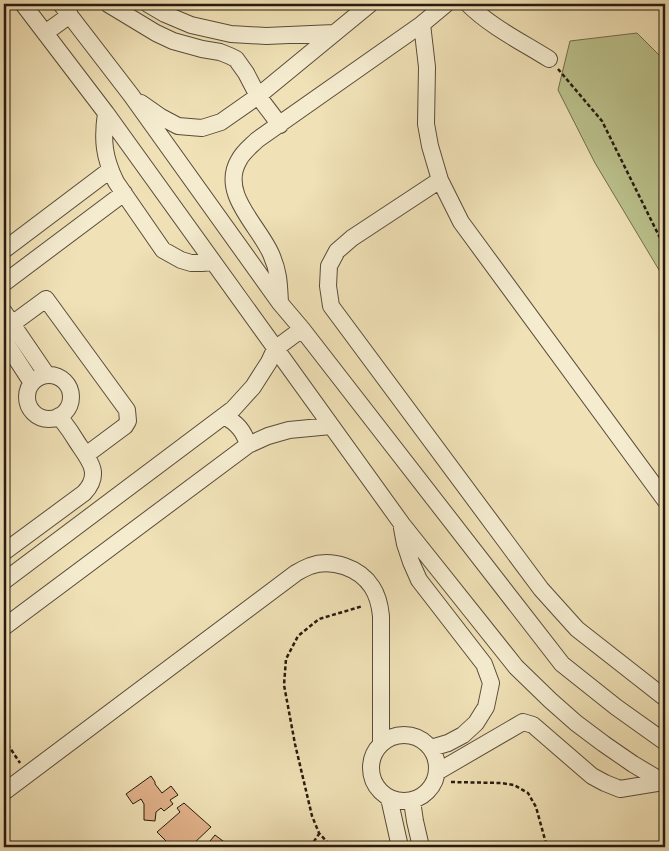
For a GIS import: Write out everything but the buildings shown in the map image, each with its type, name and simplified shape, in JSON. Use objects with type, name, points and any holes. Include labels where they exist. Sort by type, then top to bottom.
[{"type":"street","points":[[23,4],[106,113],[402,524],[516,667],[576,723],[633,764],[664,782]]},
{"type":"street","points":[[108,4],[156,33],[174,41],[220,52],[236,60],[246,73],[258,96],[280,125]]},
{"type":"street","points":[[148,4],[165,14],[191,24],[232,34],[266,36],[334,33]]},
{"type":"street","points":[[131,95],[178,126],[202,128],[220,122],[258,96],[370,4]]},
{"type":"street","points":[[280,303],[278,273],[270,252],[240,204],[234,186],[234,171],[239,159],[257,140],[422,24],[446,4]]},
{"type":"street","points":[[468,4],[491,23],[549,59]]},
{"type":"street","points":[[45,32],[65,10],[131,95],[280,303],[562,664],[616,707],[665,742]]},
{"type":"street","points":[[422,24],[427,67],[426,124],[430,146],[440,180],[461,222],[665,500]]},
{"type":"street","points":[[106,113],[104,142],[110,170],[116,182],[163,250],[191,263],[213,262]]},
{"type":"street","points":[[4,250],[110,170]]},
{"type":"street","points":[[440,180],[352,238],[337,251],[329,266],[328,286],[332,306],[541,589],[577,628],[665,698]]},
{"type":"street","points":[[4,283],[124,193]]},
{"type":"street","points":[[38,225],[54,246]]},
{"type":"street","points":[[47,375],[8,318],[46,299],[127,410],[128,420],[125,426],[86,454]]},
{"type":"street","points":[[4,581],[224,416],[253,387],[276,349],[302,329]]},
{"type":"street","points":[[4,340],[32,383]]},
{"type":"street","points":[[47,375],[61,378],[70,389],[71,396],[67,410],[56,418],[49,419],[42,418],[30,409],[27,396],[28,389],[32,383],[47,375]]},
{"type":"street","points":[[4,552],[84,493],[93,478],[92,465],[86,454],[59,416]]},
{"type":"street","points":[[224,416],[238,425],[246,438],[248,446]]},
{"type":"street","points":[[4,627],[248,446],[268,436],[289,430],[331,426]]},
{"type":"street","points":[[402,524],[410,562],[419,580],[484,664],[491,683],[486,708],[476,723],[464,735],[448,743],[431,748]]},
{"type":"street","points":[[4,792],[296,573],[311,565],[328,563],[345,566],[360,574],[372,586],[379,601],[381,616],[381,744]]},
{"type":"street","points":[[436,777],[523,722],[533,725],[592,776],[605,783],[620,789],[664,782]]},
{"type":"street","points":[[407,735],[424,741],[431,748],[437,764],[436,777],[426,794],[420,798],[404,802],[382,794],[373,781],[371,773],[373,758],[381,744],[397,736],[407,735]]},
{"type":"street","points":[[389,798],[400,847]]},
{"type":"street","points":[[412,800],[421,847]]},
{"type":"path","points":[[549,59],[602,121],[665,248]]},
{"type":"path","points":[[335,847],[328,843],[319,833],[312,816],[295,744],[284,685],[286,659],[298,636],[319,619],[379,601]]},
{"type":"path","points":[[4,739],[28,774]]},
{"type":"path","points":[[436,777],[514,785],[528,793],[536,807],[547,847]]},
{"type":"path","points":[[310,847],[319,833]]},
{"type":"green space","points":[[637,33],[665,61],[665,280],[595,163],[558,90],[570,41]]}]
